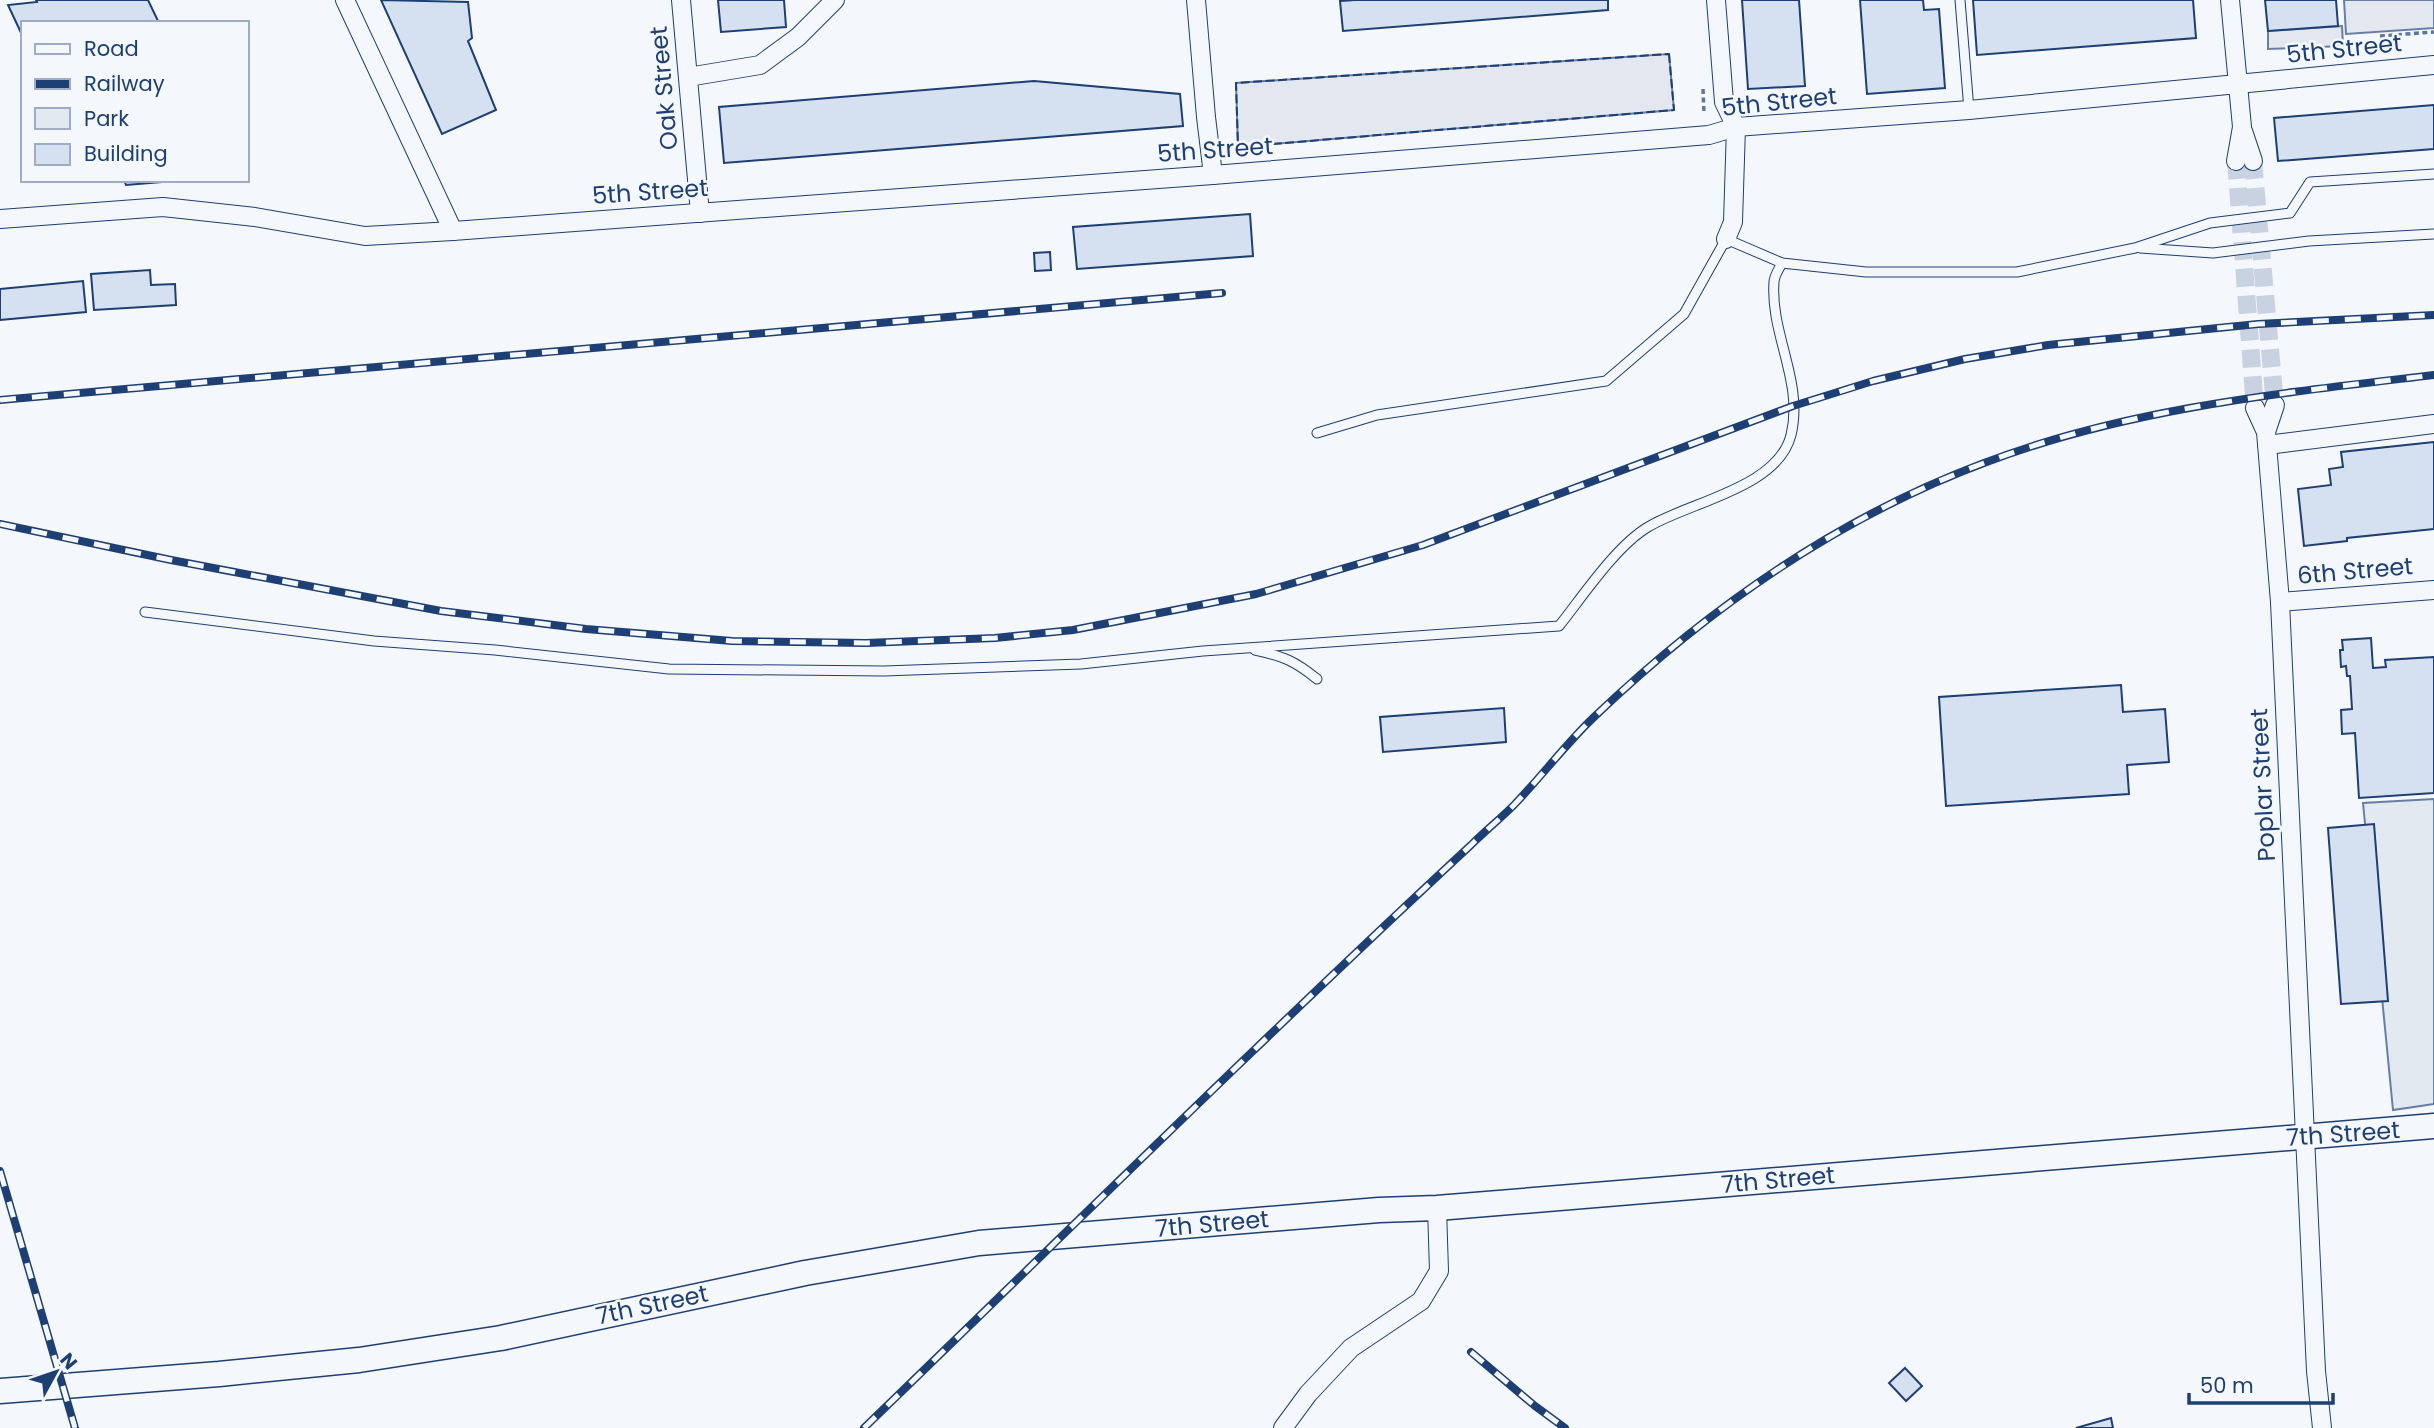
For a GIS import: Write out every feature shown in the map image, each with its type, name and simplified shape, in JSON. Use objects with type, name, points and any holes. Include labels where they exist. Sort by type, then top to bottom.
[{"type":"street","points":[[345,0],[453,231]]},
{"type":"street","name":"Oak Street","points":[[681,0],[700,213]]},
{"type":"street","points":[[688,77],[760,65],[798,37],[835,0]]},
{"type":"street","points":[[1196,0],[1213,175]]},
{"type":"street","points":[[1716,0],[1724,102],[1736,127],[1733,222],[1726,239]]},
{"type":"street","points":[[2230,0],[2244,161]]},
{"type":"street","name":"5th Street","points":[[2,213],[163,207],[255,217],[365,236],[453,231],[1709,135],[1736,127],[1969,110],[2434,65]]},
{"type":"street","name":"Poplar Street","points":[[2266,438],[2275,405]]},
{"type":"street","name":"Poplar Street","points":[[2255,408],[2266,438],[2280,602],[2316,1371],[2322,1428]]},
{"type":"street","points":[[2266,438],[2434,424]]},
{"type":"street","name":"6th Street","points":[[2280,602],[2434,590]]},
{"type":"street","name":"7th Street","points":[[0,1391],[359,1360],[501,1338],[806,1273],[979,1243],[2305,1136],[2389,1132],[2434,1126]]},
{"type":"street","points":[[1283,1428],[1308,1394],[1350,1348],[1421,1301],[1438,1270],[1437,1208]]},
{"type":"lane","points":[[1960,0],[1969,110]]},
{"type":"lane","points":[[1317,433],[1377,415],[1606,381],[1684,314],[1726,239],[1782,263],[1866,272],[2017,272],[2135,248],[2210,223],[2290,213],[2309,182],[2434,174]]},
{"type":"lane","points":[[2135,248],[2213,253],[2309,241],[2434,234]]},
{"type":"lane","points":[[145,612],[374,641],[495,650],[669,669],[884,671],[1081,664],[1243,648],[1559,626],[1619,553],[1647,528],[1758,478],[1779,457],[1791,436],[1793,406],[1788,362],[1777,317],[1774,280],[1782,263]]},
{"type":"lane","points":[[1243,648],[1279,655],[1296,662],[1317,678]]},
{"type":"path","points":[[2380,36],[2434,32]]},
{"type":"green space","points":[[2434,799],[2434,1104],[2393,1110],[2363,803]]},
{"type":"shaded area","points":[[2344,0],[2434,0],[2434,28],[2346,34]]},
{"type":"shaded area","points":[[2342,26],[2343,46],[2268,49],[2268,31]]},
{"type":"shaded area","points":[[1669,54],[1674,110],[1238,147],[1236,83]]},
{"type":"building","points":[[36,0],[148,0],[158,21],[21,21],[21,33],[8,5],[37,2]]},
{"type":"building","points":[[381,0],[468,2],[472,38],[468,41],[496,110],[442,134]]},
{"type":"building","points":[[718,0],[784,0],[786,27],[721,32]]},
{"type":"building","points":[[1608,0],[1608,10],[1343,31],[1340,1]]},
{"type":"building","points":[[1742,0],[1799,0],[1805,86],[1748,89]]},
{"type":"building","points":[[1860,0],[1923,0],[1924,10],[1939,9],[1945,88],[1867,94]]},
{"type":"building","points":[[1973,0],[2193,0],[2196,38],[1977,55]]},
{"type":"building","points":[[2265,0],[2336,0],[2338,26],[2268,31]]},
{"type":"building","points":[[1034,81],[1180,94],[1183,126],[724,163],[719,107]]},
{"type":"building","points":[[2434,105],[2434,149],[2278,161],[2274,118]]},
{"type":"building","points":[[125,182],[163,182],[126,185]]},
{"type":"building","points":[[1250,214],[1253,256],[1077,269],[1073,227]]},
{"type":"building","points":[[1050,252],[1051,270],[1035,271],[1034,253]]},
{"type":"building","points":[[150,270],[151,285],[175,284],[176,305],[94,310],[91,274]]},
{"type":"building","points":[[83,281],[86,312],[0,320],[0,289]]},
{"type":"building","points":[[2434,442],[2434,529],[2347,538],[2347,541],[2304,546],[2298,489],[2331,485],[2329,469],[2343,467],[2341,452]]},
{"type":"building","points":[[2371,638],[2373,668],[2386,667],[2385,660],[2434,657],[2434,793],[2359,798],[2355,733],[2342,734],[2341,710],[2352,709],[2350,676],[2347,676],[2346,666],[2341,667],[2340,650],[2343,650],[2342,640]]},
{"type":"building","points":[[2121,685],[2123,712],[2165,709],[2169,762],[2127,765],[2129,794],[1946,806],[1939,697]]},
{"type":"building","points":[[1504,708],[1506,742],[1383,752],[1380,717]]},
{"type":"building","points":[[2374,824],[2388,1001],[2341,1004],[2328,828]]},
{"type":"building","points":[[1905,1368],[1922,1386],[1906,1401],[1889,1383]]},
{"type":"building","points":[[2111,1418],[2113,1428],[2076,1428]]},
{"type":"tunnel","points":[[2236,161],[2255,408]]},
{"type":"tunnel","points":[[2253,161],[2275,405]]},
{"type":"railway","points":[[0,400],[1222,293]]},
{"type":"railway","points":[[0,524],[171,560],[441,611],[586,629],[732,641],[866,643],[995,638],[1073,630],[1256,594],[1423,545],[1793,406],[1873,381],[1965,359],[2048,345],[2258,324],[2434,315]]},
{"type":"railway","points":[[864,1428],[1242,1062],[1509,810],[1593,718],[1681,640],[1776,571],[1825,539],[1930,485],[2038,444],[2206,405],[2434,375]]},
{"type":"railway","points":[[0,1171],[75,1428]]},
{"type":"railway","points":[[1471,1352],[1565,1428]]},
{"type":"fence","points":[[1669,54],[1674,110],[1238,147],[1236,83],[1669,54]]}]
